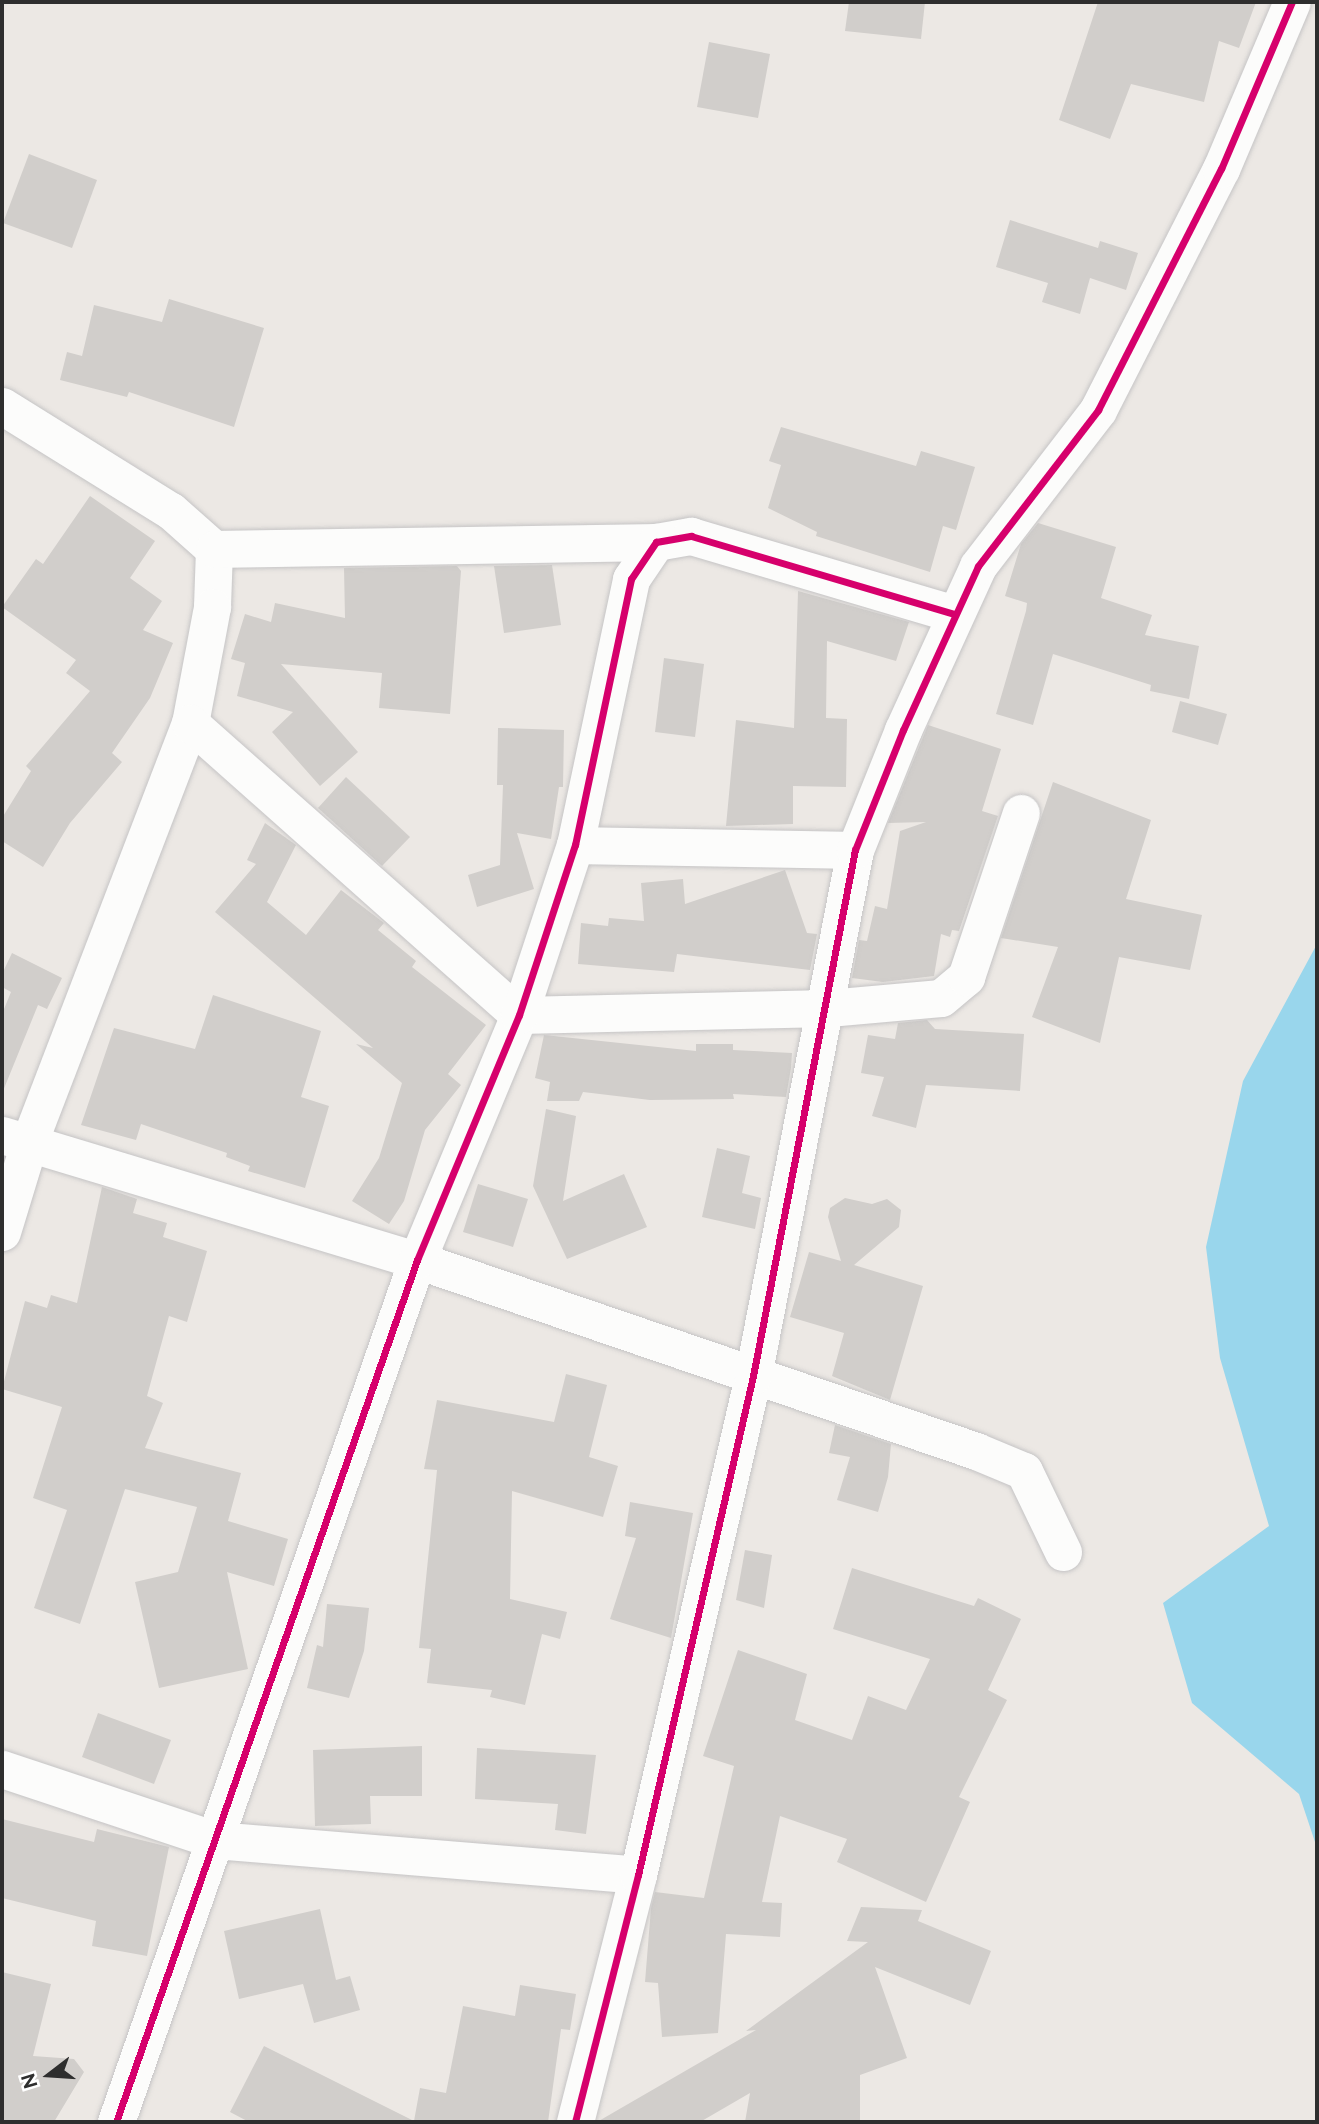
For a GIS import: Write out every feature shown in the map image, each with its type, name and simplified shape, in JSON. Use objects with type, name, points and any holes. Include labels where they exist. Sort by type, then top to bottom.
[{"type":"street","points":[[575,2122],[638,1875],[753,1376],[828,1008],[855,850],[978,566],[1098,410],[1222,169],[1292,2]]},
{"type":"street","points":[[2,406],[171,511],[215,549],[656,542],[691,536],[955,614]]},
{"type":"street","points":[[116,2122],[417,1260],[519,1015],[575,845],[631,579],[656,542]]},
{"type":"street","points":[[2,1232],[15,1139],[190,723],[212,607],[215,549]]},
{"type":"street","points":[[190,723],[519,1015],[828,1008],[921,1003],[941,998],[966,977],[1021,813]]},
{"type":"street","points":[[575,845],[855,850]]},
{"type":"street","points":[[15,1139],[417,1260],[1024,1471],[1063,1552]]},
{"type":"street","points":[[2,1769],[215,1840],[638,1875]]},
{"type":"water","points":[[1317,944],[1317,1848],[1299,1794],[1192,1703],[1163,1603],[1269,1526],[1220,1358],[1206,1247],[1243,1081]]},
{"type":"building","points":[[849,2],[925,2],[921,39],[845,31]]},
{"type":"building","points":[[1098,2],[1256,2],[1239,48],[1219,41],[1204,102],[1131,84],[1110,139],[1059,120]]},
{"type":"building","points":[[709,42],[770,54],[758,118],[697,107]]},
{"type":"building","points":[[29,154],[97,180],[72,248],[3,223]]},
{"type":"building","points":[[1010,220],[1098,248],[1100,241],[1138,253],[1126,290],[1090,278],[1080,314],[1042,302],[1048,283],[996,267]]},
{"type":"building","points":[[169,299],[264,328],[234,427],[129,392],[127,397],[60,380],[67,352],[82,356],[94,305],[162,322]]},
{"type":"building","points":[[781,427],[916,466],[921,451],[975,467],[956,530],[943,526],[930,572],[816,536],[817,532],[768,508],[781,465],[769,461]]},
{"type":"building","points":[[90,496],[155,541],[130,578],[162,601],[143,630],[173,643],[150,698],[112,753],[122,762],[70,823],[43,867],[2,841],[2,818],[31,771],[26,766],[90,691],[66,673],[76,660],[2,607],[36,559],[43,564]]},
{"type":"building","points":[[1038,523],[1116,547],[1101,598],[1152,615],[1145,635],[1199,646],[1189,699],[1150,691],[1151,685],[1053,654],[1033,725],[996,714],[1027,603],[1005,596],[1021,544]]},
{"type":"building","points":[[552,565],[561,625],[504,633],[494,566]]},
{"type":"building","points":[[457,566],[461,571],[450,714],[379,708],[382,673],[281,664],[358,752],[320,786],[272,732],[293,712],[237,696],[245,663],[231,659],[245,614],[271,622],[275,603],[345,618],[344,568]]},
{"type":"building","points":[[798,591],[909,622],[896,661],[827,641],[826,718],[847,719],[846,787],[793,786],[793,824],[726,826],[736,720],[794,728]]},
{"type":"building","points":[[664,658],[704,664],[695,737],[655,732]]},
{"type":"building","points":[[1180,701],[1227,714],[1218,745],[1172,732]]},
{"type":"building","points":[[928,725],[1001,749],[982,811],[998,816],[959,931],[952,930],[950,937],[941,934],[934,976],[883,982],[852,978],[859,940],[867,941],[875,906],[887,909],[900,831],[926,822],[888,823]]},
{"type":"building","points":[[498,728],[564,730],[563,787],[559,787],[551,839],[517,833],[534,889],[477,907],[468,875],[500,865],[503,785],[497,785]]},
{"type":"building","points":[[346,777],[410,837],[382,866],[318,808]]},
{"type":"building","points":[[1053,782],[1151,820],[1126,899],[1202,915],[1190,970],[1119,957],[1100,1043],[1032,1017],[1058,947],[1001,938]]},
{"type":"building","points":[[265,823],[296,845],[267,902],[306,935],[341,890],[384,923],[378,930],[416,961],[412,967],[486,1025],[448,1074],[461,1085],[425,1130],[404,1201],[389,1224],[352,1201],[379,1158],[402,1083],[356,1044],[373,1048],[215,912],[256,864],[247,860]]},
{"type":"building","points":[[785,870],[807,933],[817,934],[810,970],[677,954],[674,972],[578,964],[581,923],[608,926],[609,918],[644,921],[641,883],[683,879],[685,904]]},
{"type":"building","points":[[12,953],[62,978],[47,1009],[38,1005],[3,1091],[2,1014],[11,992],[2,987],[2,974]]},
{"type":"building","points":[[213,995],[321,1031],[301,1097],[329,1106],[305,1188],[248,1171],[250,1166],[226,1157],[227,1153],[141,1124],[136,1140],[81,1125],[114,1028],[195,1049]]},
{"type":"building","points":[[927,1020],[935,1029],[1024,1034],[1020,1091],[926,1085],[916,1128],[872,1116],[884,1077],[861,1073],[868,1035],[895,1039],[898,1023]]},
{"type":"building","points":[[544,1035],[696,1051],[696,1044],[733,1044],[733,1050],[792,1053],[786,1097],[733,1094],[734,1099],[650,1100],[583,1092],[579,1101],[547,1101],[550,1082],[535,1078]]},
{"type":"building","points":[[546,1109],[576,1116],[563,1201],[624,1174],[647,1227],[567,1259],[533,1186]]},
{"type":"building","points":[[717,1148],[750,1156],[742,1193],[761,1198],[755,1229],[702,1217]]},
{"type":"building","points":[[478,1184],[528,1199],[513,1247],[463,1232]]},
{"type":"building","points":[[102,1187],[137,1199],[133,1213],[167,1223],[163,1237],[207,1251],[187,1322],[169,1316],[147,1396],[163,1403],[145,1448],[241,1473],[228,1521],[288,1539],[274,1586],[227,1572],[248,1669],[159,1688],[135,1582],[178,1572],[197,1507],[125,1489],[80,1624],[34,1608],[67,1510],[33,1498],[62,1407],[2,1389],[25,1301],[47,1308],[51,1295],[77,1303]]},
{"type":"building","points":[[845,1198],[872,1204],[887,1199],[901,1210],[899,1227],[854,1265],[923,1286],[890,1400],[832,1376],[844,1333],[790,1317],[809,1252],[841,1261],[828,1217],[830,1208]]},
{"type":"building","points":[[566,1374],[607,1385],[589,1457],[618,1466],[603,1517],[512,1491],[510,1599],[567,1612],[560,1639],[542,1634],[525,1705],[490,1697],[492,1690],[427,1683],[431,1649],[419,1648],[437,1470],[424,1469],[437,1400],[554,1422]]},
{"type":"building","points":[[835,1425],[891,1444],[888,1477],[878,1512],[837,1500],[850,1457],[829,1453]]},
{"type":"building","points":[[630,1502],[693,1513],[671,1638],[610,1619],[636,1538],[625,1536]]},
{"type":"building","points":[[745,1550],[772,1555],[764,1608],[736,1600]]},
{"type":"building","points":[[852,1568],[974,1606],[978,1598],[1021,1619],[988,1690],[1007,1700],[959,1797],[970,1802],[926,1902],[837,1862],[847,1839],[780,1816],[762,1902],[782,1903],[780,1937],[726,1934],[718,2033],[662,2037],[658,1983],[645,1982],[651,1908],[655,1892],[704,1898],[734,1766],[703,1756],[738,1650],[807,1674],[795,1720],[852,1740],[868,1696],[906,1710],[930,1659],[833,1629]]},
{"type":"building","points":[[327,1604],[369,1608],[364,1651],[349,1698],[307,1688],[317,1645],[323,1647]]},
{"type":"building","points":[[98,1713],[171,1740],[154,1784],[82,1757]]},
{"type":"building","points":[[422,1746],[422,1796],[370,1796],[371,1824],[315,1826],[313,1750]]},
{"type":"building","points":[[477,1748],[596,1755],[586,1834],[555,1830],[558,1804],[475,1799]]},
{"type":"building","points":[[2,1819],[94,1842],[97,1829],[169,1847],[147,1956],[92,1946],[96,1921],[2,1898]]},
{"type":"building","points":[[861,1907],[922,1910],[918,1921],[991,1951],[970,2005],[875,1967],[907,2058],[860,2075],[860,2122],[745,2122],[750,2093],[700,2122],[597,2122],[756,2030],[746,2031],[868,1942],[847,1941]]},
{"type":"building","points":[[320,1909],[336,1980],[350,1976],[360,2010],[314,2023],[303,1984],[239,1999],[224,1931]]},
{"type":"building","points":[[2,1972],[51,1984],[33,2056],[74,2059],[84,2072],[54,2122],[2,2122]]},
{"type":"building","points":[[520,1985],[576,1994],[570,2030],[561,2029],[548,2122],[249,2122],[230,2112],[264,2046],[414,2121],[420,2088],[446,2093],[463,2006],[515,2016]]},
{"type":"cycle path","points":[[575,2122],[638,1875],[753,1376],[855,850],[903,730],[978,566],[1098,410],[1221,169],[1292,2]]},
{"type":"cycle path","points":[[116,2122],[417,1260],[519,1015],[575,845],[631,579],[656,542],[691,536],[955,614]]}]
